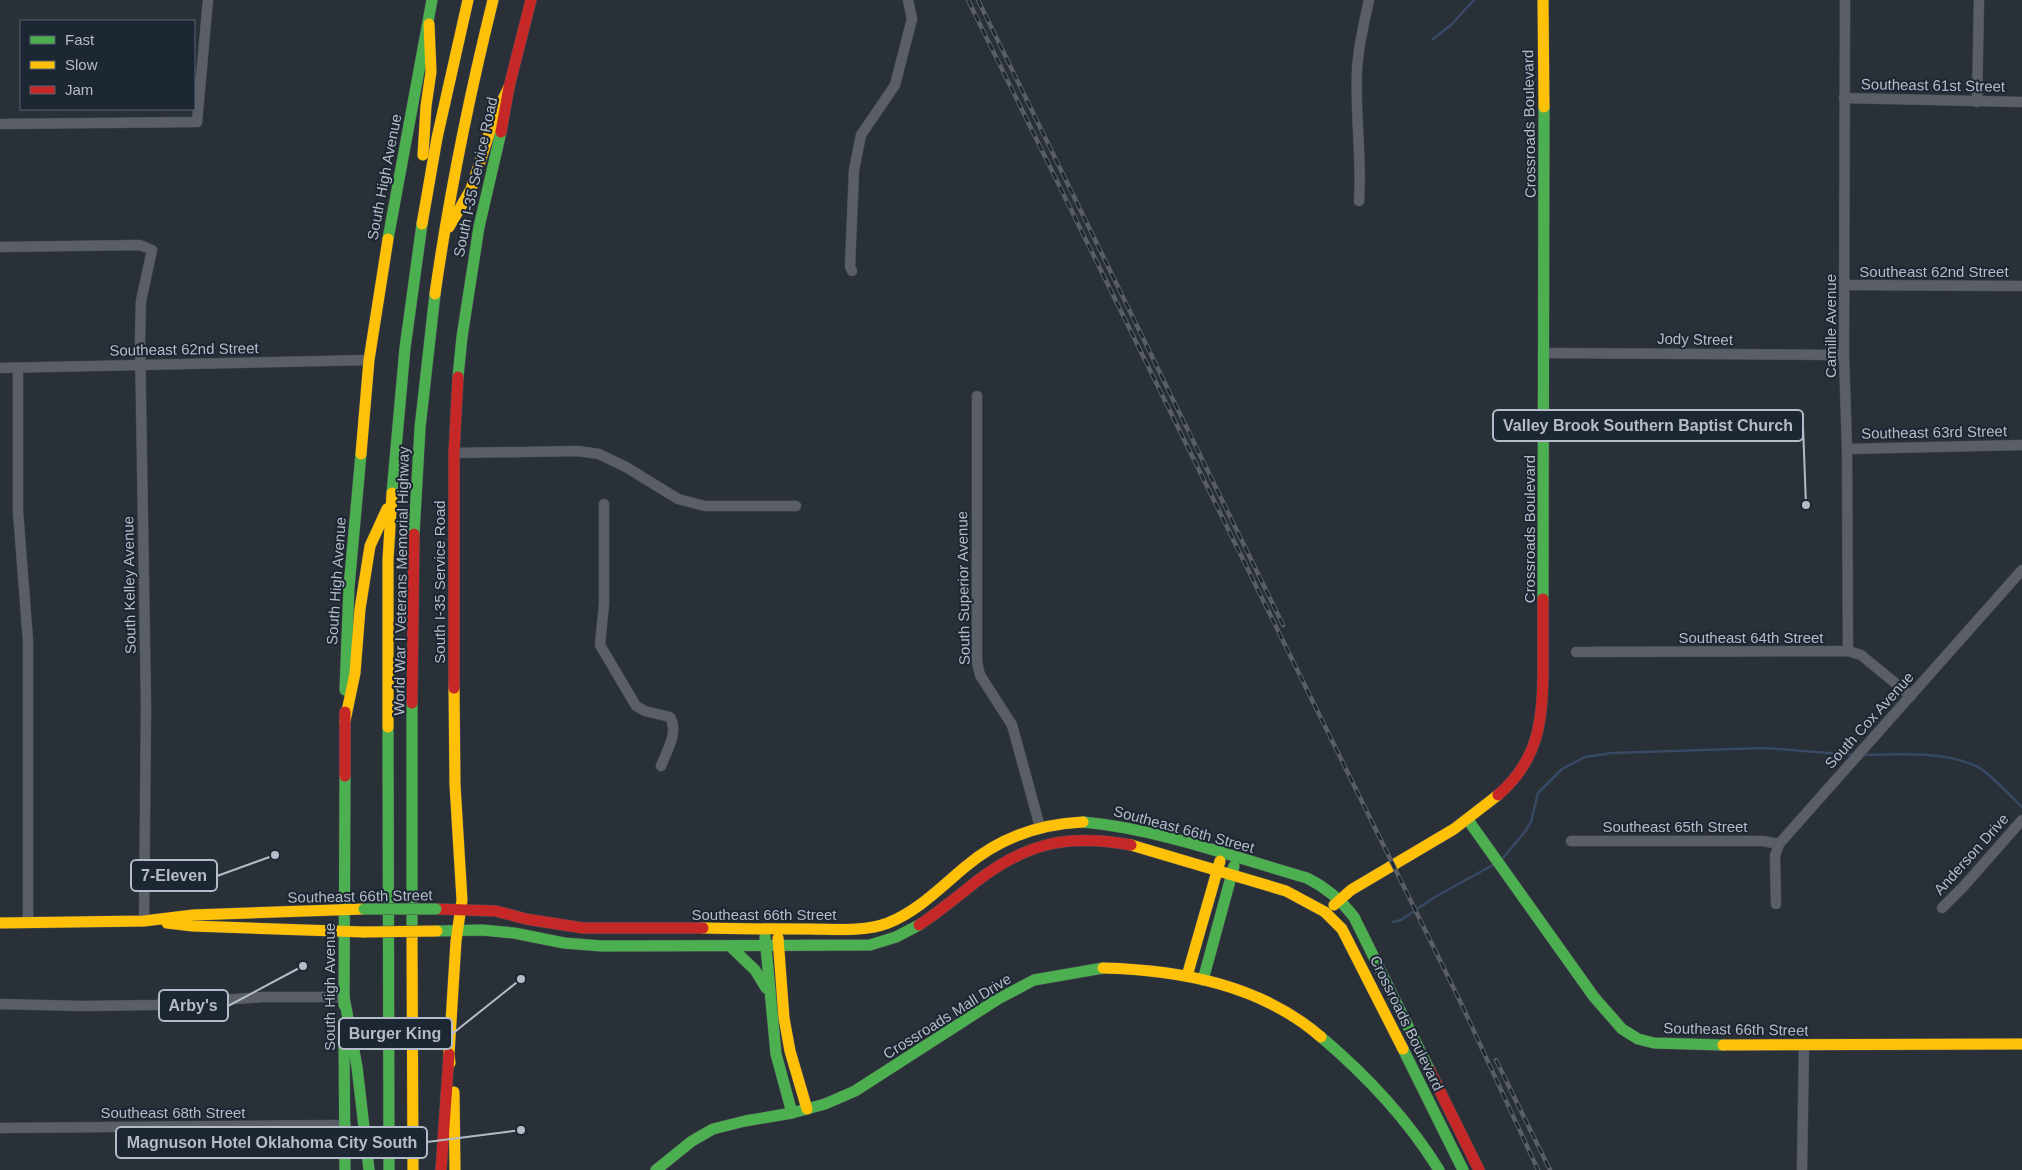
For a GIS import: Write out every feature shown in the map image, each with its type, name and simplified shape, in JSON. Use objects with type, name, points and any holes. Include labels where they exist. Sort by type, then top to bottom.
[{"type":"main road","name":"South High Avenue","points":[[345,1170],[345,720],[349,587],[369,360],[394,197],[432,0]]},
{"type":"main road","name":"World War I Veterans Memorial Highway","points":[[389,1170],[388,560],[391,501],[400,376],[419,235],[442,110],[468,0]]},
{"type":"main road","name":"World War I Veterans Memorial Highway","points":[[413,1170],[412,736],[415,492],[426,363],[443,239],[458,149],[493,0]]},
{"type":"main road","name":"South I-35 Service Road","points":[[455,1170],[454,1100],[449,1054],[462,900],[454,750],[454,453],[462,337],[469,279],[479,226],[531,0]]},
{"type":"main road","name":"Crossroads Boulevard","points":[[1463,1170],[1359,960],[1342,929],[1325,912],[1351,890],[1468,820],[1492,803],[1511,784],[1534,749],[1539,731],[1544,683],[1543,0]]},
{"type":"main road","points":[[419,235],[426,106],[431,72],[428,24]]},
{"type":"main road","points":[[443,239],[471,189],[495,116],[510,87]]},
{"type":"main road","points":[[345,720],[355,673],[360,609],[370,546],[391,501]]},
{"type":"main road","name":"Southeast 66th Street","points":[[1468,820],[1594,997],[1616,1022],[1633,1037],[1652,1043],[1676,1045],[2022,1044]]},
{"type":"main road","name":"Southeast 66th Street","points":[[0,923],[144,920],[193,914],[364,909],[460,909],[496,911],[526,919],[584,928],[854,929],[888,924],[915,908],[976,857],[999,843],[1040,827],[1065,822],[1099,822],[1136,829],[1307,878],[1325,886],[1341,899]]},
{"type":"main road","name":"Southeast 66th Street","points":[[144,920],[193,926],[364,932],[482,930],[514,933],[564,943],[592,945],[870,945],[902,936],[931,918],[985,874],[1007,859],[1046,843],[1067,839],[1111,840],[1286,890],[1325,912]]},
{"type":"main road","points":[[1188,976],[1222,854]]},
{"type":"main road","points":[[1203,980],[1236,858]]},
{"type":"main road","name":"Crossroads Boulevard","points":[[1341,899],[1354,917],[1479,1170]]},
{"type":"main road","points":[[765,929],[769,995],[776,1054],[792,1112]]},
{"type":"main road","points":[[777,929],[784,1018],[790,1051],[807,1109]]},
{"type":"main road","points":[[730,946],[748,960],[756,970],[769,995]]},
{"type":"main road","name":"Crossroads Mall Drive","points":[[656,1170],[692,1141],[714,1129],[807,1109],[825,1104],[855,1090],[998,999],[1034,980],[1100,968],[1143,969],[1203,980],[1252,994],[1308,1025],[1349,1061],[1386,1100],[1428,1152],[1439,1170]]},
{"type":"main road","points":[[344,997],[357,1067],[369,1170]]},
{"type":"main road","points":[[441,1170],[449,1054]]},
{"type":"street","points":[[0,124],[197,122],[208,0]]},
{"type":"street","points":[[852,271],[850,266],[854,170],[861,135],[895,85],[912,19],[908,0]]},
{"type":"street","points":[[1359,201],[1361,170],[1357,71],[1362,30],[1369,0]]},
{"type":"street","name":"Camille Avenue","points":[[1846,0],[1844,356],[1847,449],[1848,651]]},
{"type":"street","points":[[1977,102],[1979,0]]},
{"type":"street","name":"Southeast 61st Street","points":[[1844,98],[2022,102]]},
{"type":"street","name":"South Kelley Avenue","points":[[0,247],[140,245],[152,250],[142,301],[146,706],[144,920]]},
{"type":"street","name":"Southeast 62nd Street","points":[[1845,285],[2022,286]]},
{"type":"street","name":"Jody Street","points":[[1545,353],[1844,356]]},
{"type":"street","name":"Southeast 62nd Street","points":[[0,368],[369,360]]},
{"type":"street","points":[[18,368],[18,511],[28,641],[28,922]]},
{"type":"street","name":"South Superior Avenue","points":[[977,396],[977,662],[983,681],[1012,725],[1040,827]]},
{"type":"street","name":"Southeast 63rd Street","points":[[1847,449],[2022,445]]},
{"type":"street","points":[[454,453],[585,452],[599,454],[626,467],[678,499],[705,506],[796,506]]},
{"type":"street","points":[[604,504],[604,604],[600,645],[636,706],[645,711],[670,717],[674,724],[674,733],[661,766]]},
{"type":"street","name":"South Cox Avenue","points":[[1780,844],[2022,570]]},
{"type":"street","name":"Southeast 64th Street","points":[[1576,652],[1848,651],[1861,655],[1911,696]]},
{"type":"street","name":"Anderson Drive","points":[[1942,908],[2022,820]]},
{"type":"street","name":"Southeast 65th Street","points":[[1571,841],[1763,841],[1780,844]]},
{"type":"street","points":[[1776,904],[1775,856],[1780,844]]},
{"type":"street","points":[[0,1004],[156,1005],[263,997],[344,997]]},
{"type":"street","points":[[1802,1170],[1804,1045]]},
{"type":"street","name":"Southeast 68th Street","points":[[0,1128],[346,1125]]},
{"type":"waterway","points":[[1433,39],[1451,25],[1474,0]]},
{"type":"waterway","points":[[1502,859],[1531,822],[1538,793],[1562,769],[1585,757],[1612,753],[1764,748],[1854,755]]},
{"type":"waterway","points":[[1862,755],[1920,754],[1963,761],[1987,773],[2022,807]]},
{"type":"waterway","points":[[1393,922],[1401,920],[1435,897],[1493,865]]},
{"type":"railway","points":[[968,0],[1460,1001],[1538,1170]]},
{"type":"railway","points":[[978,0],[1283,625]]},
{"type":"railway","points":[[1496,1060],[1550,1170]]},
{"type":"traffic: fast","points":[[388,239],[432,0]]},
{"type":"traffic: fast","points":[[1543,599],[1544,107]]},
{"type":"traffic: fast","points":[[458,377],[462,337],[479,227],[501,132]]},
{"type":"traffic: fast","points":[[392,493],[405,348],[422,224]]},
{"type":"traffic: fast","points":[[414,534],[420,428],[435,294]]},
{"type":"traffic: fast","points":[[345,690],[349,587],[361,454]]},
{"type":"traffic: fast","points":[[412,703],[412,937]]},
{"type":"traffic: fast","points":[[388,727],[389,1170]]},
{"type":"traffic: fast","points":[[344,1005],[345,776]]},
{"type":"traffic: fast","points":[[1468,820],[1594,997],[1622,1029],[1638,1039],[1654,1043],[1723,1045]]},
{"type":"traffic: fast","points":[[1083,822],[1168,837],[1307,878],[1327,890],[1354,917],[1430,1071]]},
{"type":"traffic: fast","points":[[1203,980],[1234,866]]},
{"type":"traffic: fast","points":[[364,909],[436,909]]},
{"type":"traffic: fast","points":[[437,931],[482,930],[514,933],[564,943],[602,946],[870,945],[896,937],[919,925]]},
{"type":"traffic: fast","points":[[765,937],[776,1054],[792,1113]]},
{"type":"traffic: fast","points":[[730,946],[755,970],[766,988]]},
{"type":"traffic: fast","points":[[656,1170],[692,1141],[713,1129],[792,1113],[825,1104],[855,1091],[998,999],[1034,980],[1103,968]]},
{"type":"traffic: fast","points":[[344,997],[357,1067],[369,1170]]},
{"type":"traffic: fast","points":[[344,1034],[345,1170]]},
{"type":"traffic: fast","points":[[1321,1037],[1385,1099],[1414,1133],[1439,1170]]},
{"type":"traffic: fast","points":[[1403,1049],[1463,1170]]},
{"type":"traffic: slow","points":[[422,224],[437,138],[468,0]]},
{"type":"traffic: slow","points":[[435,294],[460,146],[493,0]]},
{"type":"traffic: slow","points":[[1543,0],[1544,107]]},
{"type":"traffic: slow","points":[[423,155],[426,106],[431,72],[429,24]]},
{"type":"traffic: slow","points":[[449,227],[471,189],[495,116],[509,87]]},
{"type":"traffic: slow","points":[[361,454],[369,360],[388,239]]},
{"type":"traffic: slow","points":[[388,727],[388,560],[392,493]]},
{"type":"traffic: slow","points":[[345,721],[355,673],[360,609],[370,546],[387,509]]},
{"type":"traffic: slow","points":[[450,1063],[456,941],[462,900],[455,785],[454,688]]},
{"type":"traffic: slow","points":[[1334,905],[1351,890],[1454,829],[1498,795]]},
{"type":"traffic: slow","points":[[703,928],[849,929],[879,926],[909,912],[991,848],[1035,829],[1083,822]]},
{"type":"traffic: slow","points":[[1131,845],[1286,891],[1325,912],[1342,929],[1403,1049]]},
{"type":"traffic: slow","points":[[1187,976],[1220,861]]},
{"type":"traffic: slow","points":[[0,923],[144,921],[193,915],[364,909]]},
{"type":"traffic: slow","points":[[167,923],[193,926],[364,932]]},
{"type":"traffic: slow","points":[[364,932],[437,931]]},
{"type":"traffic: slow","points":[[412,937],[413,1170]]},
{"type":"traffic: slow","points":[[778,938],[784,1018],[790,1051],[807,1109]]},
{"type":"traffic: slow","points":[[1103,968],[1162,972],[1219,984],[1273,1005],[1298,1019],[1321,1037]]},
{"type":"traffic: slow","points":[[1723,1045],[2022,1044]]},
{"type":"traffic: slow","points":[[454,1092],[455,1170]]},
{"type":"traffic: jam","points":[[501,132],[509,87],[531,0]]},
{"type":"traffic: jam","points":[[454,688],[454,453],[458,377]]},
{"type":"traffic: jam","points":[[412,703],[414,534]]},
{"type":"traffic: jam","points":[[1498,795],[1512,782],[1522,768],[1536,738],[1540,722],[1543,687],[1543,599]]},
{"type":"traffic: jam","points":[[345,712],[345,776]]},
{"type":"traffic: jam","points":[[919,925],[996,868],[1014,857],[1032,850],[1068,841],[1108,842],[1131,845]]},
{"type":"traffic: jam","points":[[436,909],[496,911],[526,919],[583,928],[703,928]]},
{"type":"traffic: jam","points":[[441,1170],[449,1054]]},
{"type":"traffic: jam","points":[[1430,1071],[1479,1170]]},
{"type":"place","name":"Valley Brook Southern Baptist Church","points":[[1806,505]]},
{"type":"place","name":"7-Eleven","points":[[275,855]]},
{"type":"place","name":"Arby's","points":[[303,966]]},
{"type":"place","name":"Burger King","points":[[521,979]]},
{"type":"place","name":"Magnuson Hotel Oklahoma City South","points":[[521,1130]]}]
